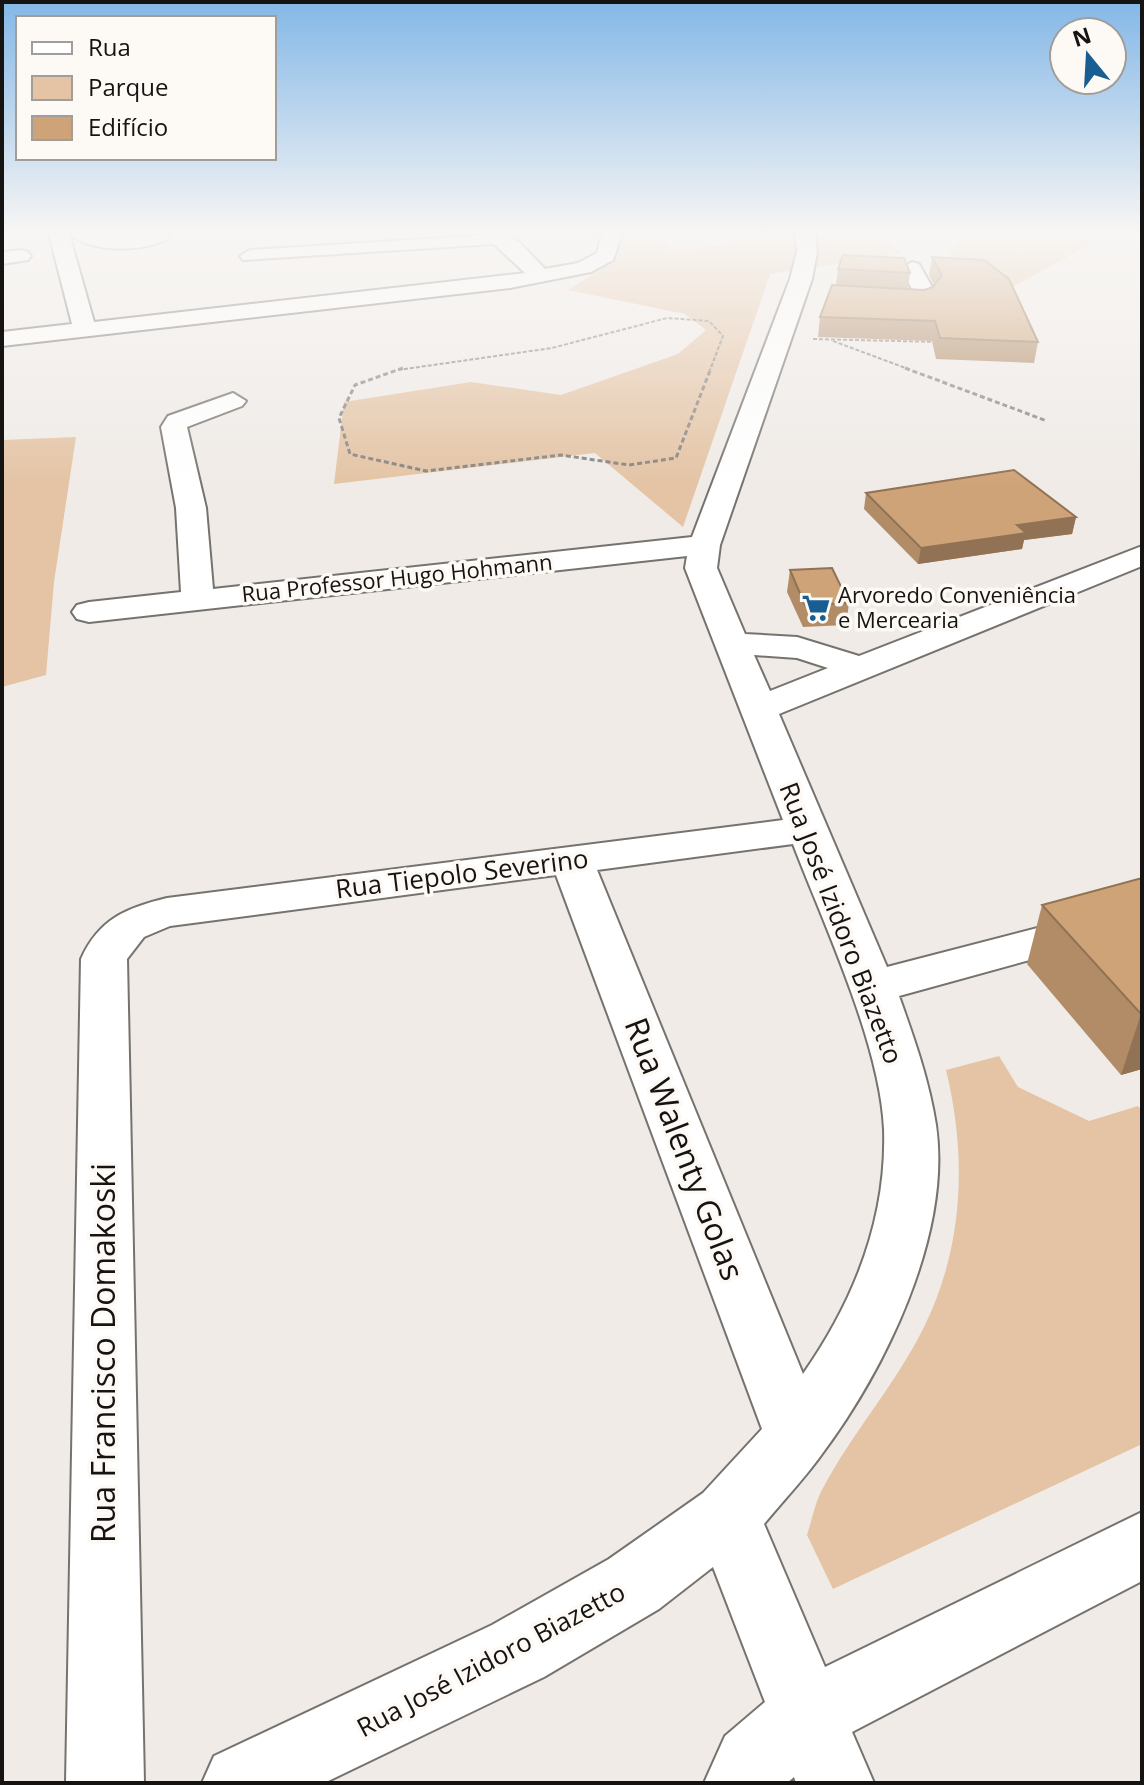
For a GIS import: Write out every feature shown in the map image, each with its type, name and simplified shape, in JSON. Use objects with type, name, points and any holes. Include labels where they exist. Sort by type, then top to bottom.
[{"type":"street","points":[[72,317],[74,333]]},
{"type":"street","points":[[2,339],[74,333],[153,317]]},
{"type":"street","name":"Rua José Izidoro Biazetto","points":[[241,1783],[518,1651],[634,1584],[727,1516],[797,1437],[847,1361],[887,1281],[907,1203],[910,1128],[900,1072],[872,987],[703,578],[701,557],[704,545],[787,317]]},
{"type":"street","points":[[198,600],[191,508],[174,427],[177,422],[233,401]]},
{"type":"street","name":"Rua Professor Hugo Hohmann","points":[[89,612],[704,545]]},
{"type":"street","points":[[756,710],[1142,555]]},
{"type":"street","points":[[730,645],[780,644],[813,648],[861,670]]},
{"type":"street","name":"Rua Tiepolo Severino","points":[[122,929],[167,912],[805,830]]},
{"type":"street","name":"Rua Walenty Golas","points":[[572,860],[797,1437]]},
{"type":"street","points":[[872,987],[1142,915]]},
{"type":"street","name":"Rua Francisco Domakoski","points":[[105,1783],[104,959],[109,944],[122,929]]},
{"type":"street","points":[[727,1516],[835,1783]]},
{"type":"street","points":[[743,1783],[752,1763],[808,1715],[1142,1545]]},
{"type":"path","points":[[667,318],[709,321],[723,336],[676,458],[629,465],[561,455],[426,471],[350,454],[339,418],[355,385],[409,366],[552,348],[667,318]]},
{"type":"path","points":[[780,338],[948,343]]},
{"type":"path","points":[[829,339],[1047,421]]},
{"type":"green space","points":[[689,317],[755,317],[683,527],[595,453],[334,484],[344,402],[471,382],[561,395],[678,354],[706,330]]},
{"type":"green space","points":[[76,437],[54,582],[46,675],[2,687],[2,440]]},
{"type":"green space","points":[[999,1056],[1018,1087],[1089,1121],[1138,1106],[1142,1111],[1142,1444],[833,1589],[807,1535],[818,1499],[924,1327],[947,1265],[954,1233],[959,1168],[953,1102],[946,1070]]},
{"type":"building","points":[[829,317],[1027,317],[1038,342],[940,338],[935,321]]},
{"type":"building","points":[[1014,470],[1076,517],[1017,525],[1026,533],[921,548],[866,493]]},
{"type":"building","points":[[832,568],[849,603],[805,605],[790,570]]},
{"type":"building","points":[[1142,878],[1142,1014],[1141,1014],[1042,905]]},
{"type":"place","name":"Arvoredo Conveniência e Mercearia","points":[[816,608]]}]
